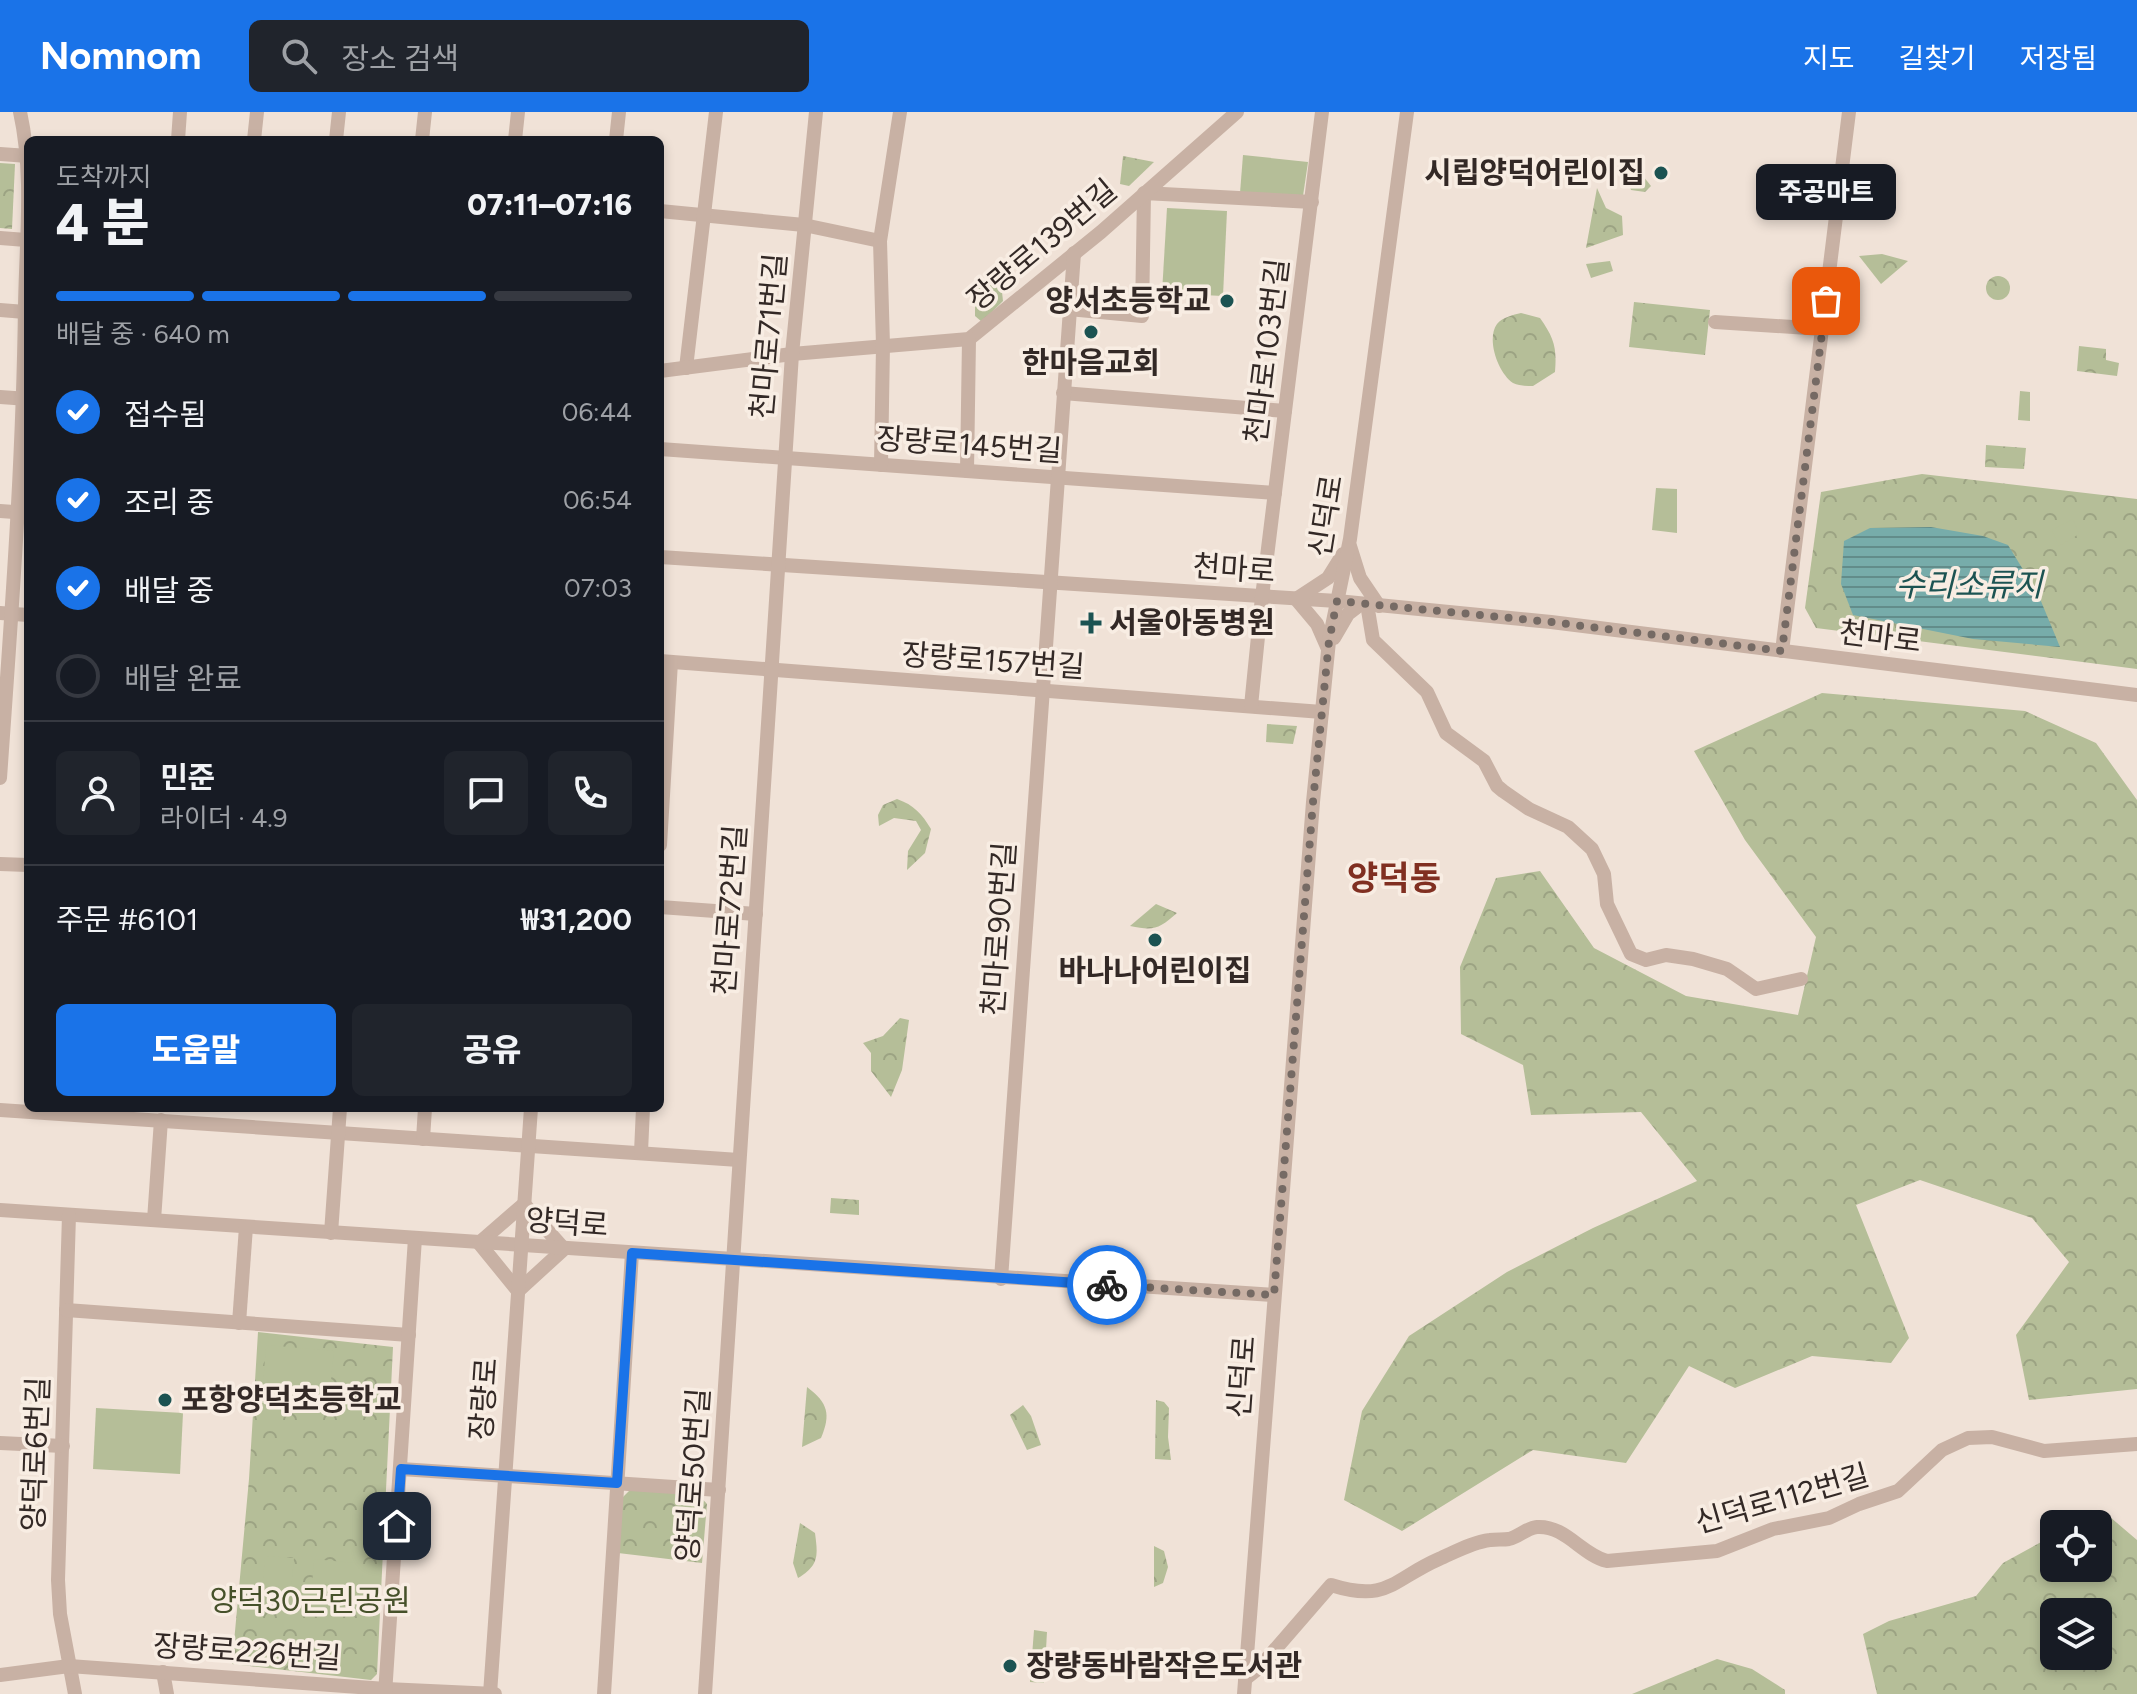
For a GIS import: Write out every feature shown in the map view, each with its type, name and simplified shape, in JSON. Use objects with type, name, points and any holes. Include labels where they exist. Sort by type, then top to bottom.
[{"type":"street","points":[[20,112],[24,137]]},
{"type":"street","points":[[178,136],[180,112]]},
{"type":"street","points":[[254,136],[257,112]]},
{"type":"street","points":[[336,136],[339,112]]},
{"type":"street","points":[[422,136],[425,112]]},
{"type":"street","points":[[515,136],[518,112]]},
{"type":"street","points":[[616,136],[619,112]]},
{"type":"street","points":[[686,368],[716,112]]},
{"type":"street","name":"천마로71번길","points":[[779,565],[792,354],[816,112]]},
{"type":"street","points":[[881,465],[883,345],[880,241],[900,112]]},
{"type":"street","name":"장량로139번길","points":[[664,371],[792,354],[969,339],[1237,112]]},
{"type":"street","name":"천마로103번길","points":[[1251,706],[1322,112]]},
{"type":"street","name":"신덕로","points":[[1244,1687],[1328,649],[1349,544],[1407,112]]},
{"type":"street","points":[[1782,651],[1849,112]]},
{"type":"street","points":[[0,154],[24,156]]},
{"type":"street","points":[[1069,309],[1142,316],[1144,193],[1312,202]]},
{"type":"street","points":[[664,211],[804,225],[880,241]]},
{"type":"street","points":[[0,238],[24,240]]},
{"type":"street","name":"천마로90번길","points":[[1001,1279],[1074,253]]},
{"type":"street","points":[[0,310],[24,312]]},
{"type":"street","points":[[1715,322],[1823,329]]},
{"type":"street","points":[[967,471],[969,339]]},
{"type":"street","points":[[1063,393],[1285,411]]},
{"type":"street","points":[[0,397],[24,399]]},
{"type":"street","name":"장량로145번길","points":[[664,449],[1275,493]]},
{"type":"street","points":[[0,778],[6,613],[23,512],[24,474]]},
{"type":"street","points":[[0,511],[23,512]]},
{"type":"street","points":[[1328,649],[1317,624],[1296,599],[1328,578],[1349,544]]},
{"type":"street","points":[[1349,544],[1369,605],[1373,640],[1427,692],[1446,733],[1484,761],[1497,786],[1529,809],[1568,827],[1592,849],[1602,866],[1607,904],[1631,954],[1646,960],[1666,955],[1693,959],[1727,969],[1756,989],[1801,979]]},
{"type":"street","name":"천마로","points":[[664,557],[1337,601],[1551,622],[2137,695]]},
{"type":"street","name":"천마로72번길","points":[[732,1258],[779,565]]},
{"type":"street","points":[[1328,649],[1348,614],[1369,605]]},
{"type":"street","points":[[664,723],[666,662]]},
{"type":"street","name":"장량로157번길","points":[[666,662],[1322,712]]},
{"type":"street","points":[[0,864],[24,865]]},
{"type":"street","points":[[664,907],[756,914]]},
{"type":"street","points":[[0,1110],[24,1110]]},
{"type":"street","points":[[77,1112],[739,1160]]},
{"type":"street","points":[[331,1233],[340,1112]]},
{"type":"street","points":[[423,1139],[425,1112]]},
{"type":"street","name":"장량로","points":[[492,1694],[531,1112]]},
{"type":"street","points":[[641,1152],[643,1112]]},
{"type":"street","points":[[154,1220],[161,1120]]},
{"type":"street","points":[[524,1204],[564,1249],[518,1291],[479,1243],[524,1204]]},
{"type":"street","name":"양덕로","points":[[0,1210],[1274,1295]]},
{"type":"street","name":"양덕로6번길","points":[[69,1215],[59,1599],[75,1694]]},
{"type":"street","points":[[239,1323],[246,1227]]},
{"type":"street","points":[[386,1692],[415,1238]]},
{"type":"street","points":[[604,1694],[632,1253]]},
{"type":"street","name":"양덕로50번길","points":[[705,1694],[732,1258]]},
{"type":"street","points":[[66,1310],[409,1335]]},
{"type":"street","name":"신덕로112번길","points":[[1244,1687],[1331,1585],[1358,1591],[1383,1590],[1439,1558],[1487,1540],[1513,1538],[1530,1529],[1544,1528],[1558,1532],[1595,1557],[1607,1561],[1717,1551],[1762,1532],[1829,1518],[1859,1504],[1891,1495],[1906,1486],[1942,1450],[1968,1438],[1992,1437],[2044,1451],[2137,1444]]},
{"type":"street","points":[[0,1443],[63,1446]]},
{"type":"street","points":[[401,1469],[719,1490]]},
{"type":"street","name":"장량로226번길","points":[[0,1675],[69,1666],[386,1692],[492,1694]]},
{"type":"street","points":[[163,1672],[167,1694]]},
{"type":"green space","points":[[1243,155],[1308,162],[1303,196],[1240,193]]},
{"type":"green space","points":[[1123,156],[1154,162],[1129,186],[1120,184]]},
{"type":"green space","points":[[0,163],[15,164],[12,229],[0,228]]},
{"type":"green space","points":[[1635,166],[1651,186],[1645,192],[1631,190],[1628,172]]},
{"type":"green space","points":[[1597,188],[1606,208],[1622,216],[1623,235],[1586,248]]},
{"type":"green space","points":[[1167,208],[1227,211],[1223,296],[1162,293]]},
{"type":"green space","points":[[1882,254],[1908,261],[1881,284],[1859,256]]},
{"type":"green space","points":[[1610,261],[1613,271],[1591,278],[1586,264]]},
{"type":"green space","points":[[1998,276],[2007,279],[2010,288],[2007,297],[1998,300],[1989,297],[1986,288],[1989,279]]},
{"type":"green space","points":[[975,282],[1001,283],[1003,301],[982,322],[975,316]]},
{"type":"green space","points":[[1634,302],[1710,310],[1705,355],[1629,347]]},
{"type":"green space","points":[[1521,313],[1540,318],[1555,349],[1555,372],[1533,386],[1513,383],[1498,364],[1493,347],[1497,324]]},
{"type":"green space","points":[[2079,346],[2106,349],[2106,360],[2119,363],[2117,376],[2077,371]]},
{"type":"green space","points":[[2020,391],[2030,392],[2030,421],[2018,420]]},
{"type":"green space","points":[[1986,445],[2026,448],[2024,469],[1985,467]]},
{"type":"green space","points":[[1922,474],[2137,499],[2137,669],[1816,628],[1805,608],[1821,492]]},
{"type":"green space","points":[[1656,488],[1677,489],[1677,533],[1652,530]]},
{"type":"green space","points":[[2073,519],[2079,534],[2059,546],[2052,530]]},
{"type":"green space","points":[[1822,693],[2025,711],[2096,743],[2137,800],[2137,1389],[2029,1400],[2016,1335],[2069,1262],[2032,1218],[1920,1180],[1856,1205],[1909,1338],[1891,1363],[1812,1356],[1735,1388],[1689,1366],[1626,1463],[1533,1450],[1402,1531],[1344,1500],[1362,1411],[1409,1336],[1507,1272],[1593,1228],[1697,1181],[1641,1112],[1531,1115],[1523,1065],[1461,1034],[1460,967],[1496,878],[1540,871],[1594,948],[1686,996],[1798,1015],[1816,937],[1745,840],[1694,751]]},
{"type":"green space","points":[[1267,724],[1297,726],[1293,744],[1266,742]]},
{"type":"green space","points":[[897,799],[917,811],[931,829],[925,853],[907,870],[908,851],[921,830],[916,821],[894,818],[879,826],[878,815],[883,805]]},
{"type":"green space","points":[[1156,904],[1177,913],[1156,927],[1130,926]]},
{"type":"green space","points":[[900,1018],[909,1020],[902,1070],[891,1097],[871,1071],[871,1053],[863,1043],[883,1036]]},
{"type":"green space","points":[[831,1198],[859,1200],[859,1215],[830,1213]]},
{"type":"green space","name":"양덕30근린공원","points":[[258,1332],[393,1347],[377,1674],[371,1680],[232,1664],[249,1479]]},
{"type":"green space","points":[[266,1345],[334,1351],[330,1390],[263,1384]]},
{"type":"green space","points":[[807,1387],[819,1398],[827,1416],[821,1438],[802,1447]]},
{"type":"green space","points":[[1156,1400],[1164,1402],[1169,1408],[1171,1460],[1155,1459]]},
{"type":"green space","points":[[1023,1405],[1031,1416],[1041,1445],[1027,1450],[1010,1415]]},
{"type":"green space","points":[[96,1408],[183,1413],[180,1474],[93,1469]]},
{"type":"green space","points":[[630,1490],[699,1495],[707,1504],[702,1563],[618,1553],[622,1498]]},
{"type":"green space","points":[[2112,1519],[2137,1540],[2137,1694],[1877,1694],[1863,1634],[1889,1621],[1976,1596],[2003,1563],[2040,1543],[2040,1582],[2112,1582]]},
{"type":"green space","points":[[800,1523],[815,1533],[816,1559],[810,1569],[798,1578],[793,1563]]},
{"type":"green space","points":[[1154,1546],[1164,1551],[1168,1567],[1163,1583],[1154,1587]]},
{"type":"green space","points":[[265,1556],[294,1558],[290,1603],[261,1600]]},
{"type":"green space","points":[[314,1559],[364,1564],[361,1591],[312,1586]]},
{"type":"green space","points":[[1034,1630],[1047,1632],[1044,1683],[1030,1682]]},
{"type":"green space","points":[[1717,1659],[1752,1669],[1785,1690],[1785,1694],[1632,1694]]},
{"type":"water","name":"수리소류지","points":[[1931,527],[1983,536],[2008,545],[2038,594],[2060,647],[1973,639],[1853,615],[1841,584],[1844,541],[1870,528]]},
{"type":"way so far","points":[[1107,1285],[1274,1295],[1313,802],[1329,641],[1337,601],[1551,622],[1782,651],[1826,301]]},
{"type":"place","name":"시립양덕어린이집","points":[[1661,173]]},
{"type":"place","name":"양서초등학교","points":[[1227,301]]},
{"type":"place","name":"주공마트","points":[[1826,301]]},
{"type":"place","name":"한마음교회","points":[[1091,332]]},
{"type":"place","name":"서울아동병원","points":[[1091,623]]},
{"type":"place","name":"바나나어린이집","points":[[1155,940]]},
{"type":"place","name":"포항양덕초등학교","points":[[165,1400]]},
{"type":"place","name":"장량동바람작은도서관","points":[[1010,1666]]},
{"type":"district","name":"양덕동","points":[[1394,878]]},
{"type":"route","points":[[397,1526],[401,1469],[617,1483],[632,1253],[1107,1285]]}]
